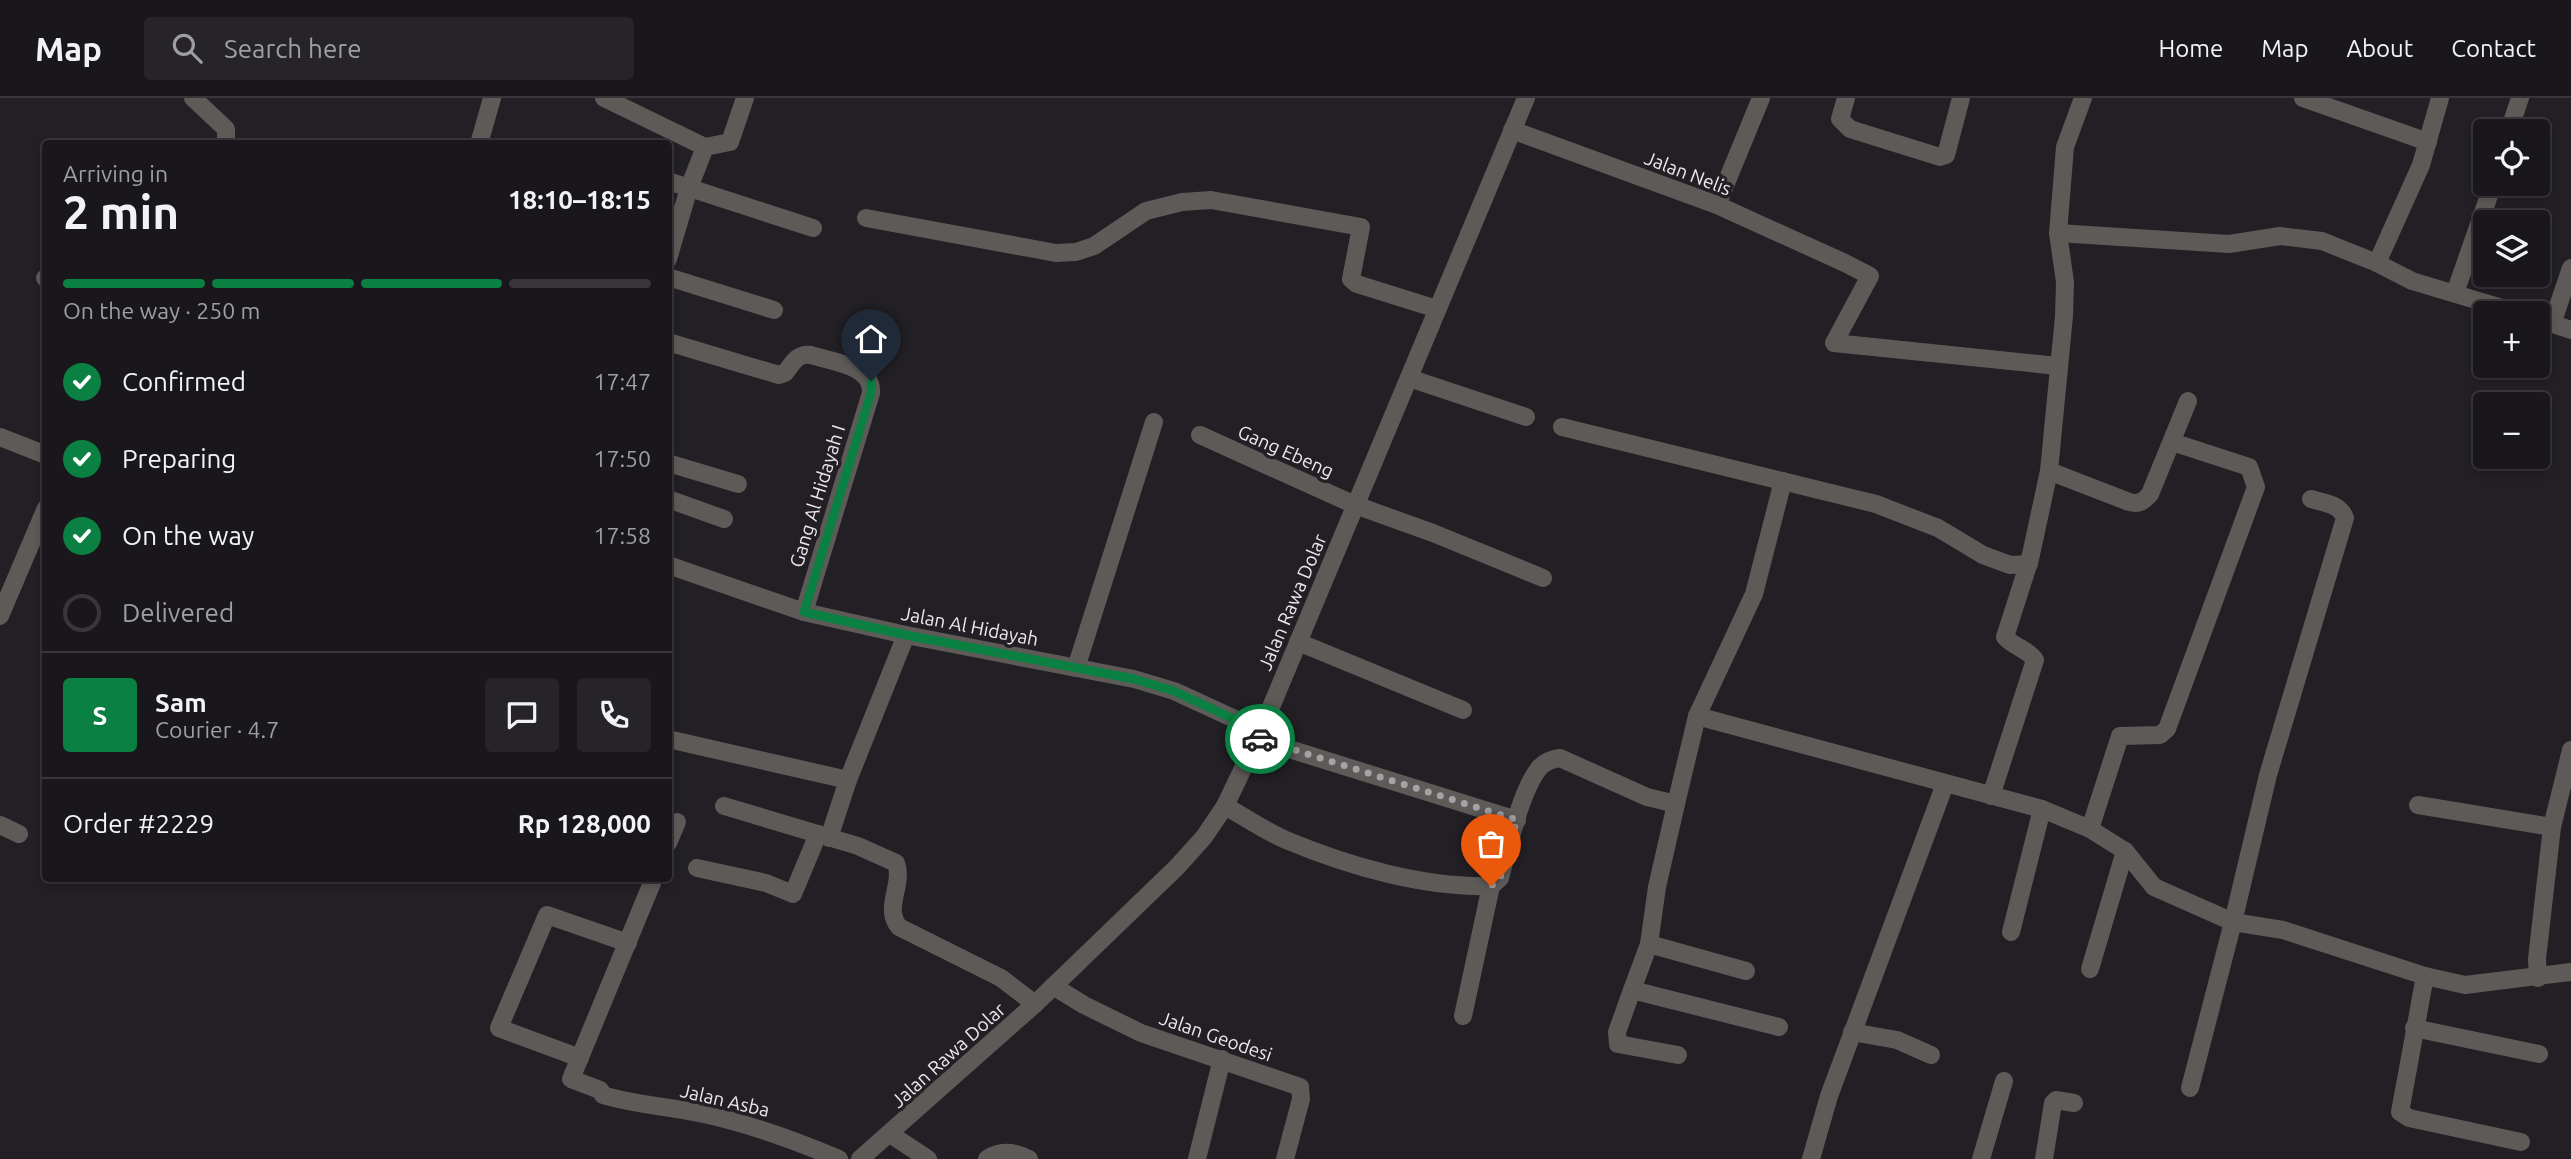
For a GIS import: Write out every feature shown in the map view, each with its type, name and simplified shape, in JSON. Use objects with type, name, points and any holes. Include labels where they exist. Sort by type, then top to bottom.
[{"type":"street","points":[[193,98],[226,129],[226,140]]},
{"type":"street","points":[[480,140],[492,98]]},
{"type":"street","points":[[604,98],[705,148],[730,142],[745,98]]},
{"type":"street","name":"Jalan Rawa Dolar","points":[[860,1159],[1035,1004],[1177,867],[1225,806],[1259,735],[1525,98]]},
{"type":"street","points":[[1717,205],[1761,98]]},
{"type":"street","points":[[1846,98],[1840,119],[1850,129],[1940,156],[1946,155],[1961,98]]},
{"type":"street","points":[[1991,796],[2035,660],[2031,654],[2013,646],[2006,637],[2029,564],[2049,471],[2058,366],[2062,350],[2065,282],[2058,233],[2065,148],[2083,98]]},
{"type":"street","points":[[2303,98],[2428,142]]},
{"type":"street","points":[[2377,263],[2421,165],[2440,98]]},
{"type":"street","points":[[2514,119],[2520,98]]},
{"type":"street","name":"Jalan Nelis","points":[[1512,130],[1717,205],[1870,276],[1834,343],[2058,366]]},
{"type":"street","points":[[672,245],[689,188],[705,148]]},
{"type":"street","points":[[672,182],[813,228]]},
{"type":"street","points":[[2455,293],[2489,196]]},
{"type":"street","points":[[866,218],[1056,253],[1076,252],[1094,246],[1146,211],[1182,202],[1211,200],[1361,227],[1351,279],[1357,284],[1437,309]]},
{"type":"street","points":[[2058,233],[2229,244],[2280,236],[2322,241],[2377,263],[2412,281],[2481,301]]},
{"type":"street","points":[[2550,311],[2571,268]]},
{"type":"street","points":[[672,278],[774,310]]},
{"type":"street","points":[[2550,323],[2571,330]]},
{"type":"street","name":"Gang Al Hidayah I","points":[[672,343],[772,373],[785,373],[796,358],[806,354],[859,370],[871,381],[871,393],[804,612]]},
{"type":"street","points":[[1409,378],[1526,417]]},
{"type":"street","points":[[2049,471],[2129,502],[2140,503],[2150,494],[2188,401]]},
{"type":"street","points":[[1076,668],[1154,422]]},
{"type":"street","points":[[1562,427],[1876,504],[1938,528],[1983,555],[2010,565],[2029,564]]},
{"type":"street","name":"Gang Ebeng","points":[[1200,435],[1356,505],[1543,578]]},
{"type":"street","points":[[0,437],[42,453]]},
{"type":"street","points":[[2090,830],[2120,736],[2160,735],[2167,729],[2256,486],[2249,467],[2172,442]]},
{"type":"street","points":[[672,464],[738,484]]},
{"type":"street","points":[[1678,1055],[1618,1044],[1617,1032],[1649,944],[1657,887],[1697,716],[1754,594],[1783,481]]},
{"type":"street","points":[[2190,1088],[2268,775],[2345,518],[2342,510],[2334,505],[2311,499]]},
{"type":"street","points":[[672,500],[724,519]]},
{"type":"street","points":[[0,616],[7,582],[42,516]]},
{"type":"street","name":"Jalan Al Hidayah","points":[[672,566],[804,612],[906,635],[1134,679],[1174,691],[1259,735],[1517,820]]},
{"type":"street","points":[[697,868],[766,883],[793,894],[824,836],[906,635]]},
{"type":"street","points":[[1298,642],[1463,710]]},
{"type":"street","points":[[1697,716],[2042,809],[2090,830],[2124,851],[2154,887],[2233,922],[2283,930],[2425,976],[2465,985],[2571,972]]},
{"type":"street","points":[[672,740],[848,780]]},
{"type":"street","points":[[2538,978],[2537,959],[2552,827],[2571,750]]},
{"type":"street","points":[[1463,1016],[1491,886],[1500,878],[1525,796],[1540,767],[1560,758],[1647,797],[1676,804]]},
{"type":"street","points":[[1811,1159],[1829,1096],[1945,783]]},
{"type":"street","points":[[2418,804],[2552,827]]},
{"type":"street","points":[[724,806],[858,846],[896,863],[900,873],[892,911],[893,920],[899,927],[1001,978],[1035,1004]]},
{"type":"street","points":[[1225,806],[1284,839],[1352,864],[1456,887],[1491,886]]},
{"type":"street","points":[[2011,932],[2042,809]]},
{"type":"street","points":[[672,834],[677,822]]},
{"type":"street","points":[[0,825],[19,834]]},
{"type":"street","points":[[2090,969],[2124,851]]},
{"type":"street","points":[[628,943],[547,915],[499,1028],[580,1058],[628,943],[652,882]]},
{"type":"street","points":[[1649,944],[1746,971]]},
{"type":"street","points":[[2425,976],[2399,1104],[2400,1112],[2403,1116],[2521,1142]]},
{"type":"street","name":"Jalan Geodesi","points":[[1053,986],[1084,1005],[1141,1033],[1302,1089],[1285,1159]]},
{"type":"street","points":[[1632,990],[1779,1027]]},
{"type":"street","points":[[2414,1028],[2539,1054]]},
{"type":"street","points":[[1852,1032],[1897,1040],[1931,1055]]},
{"type":"street","name":"Jalan Asba","points":[[580,1058],[571,1079],[600,1090],[603,1095],[699,1113],[759,1129],[792,1139],[839,1159]]},
{"type":"street","points":[[1197,1159],[1222,1059]]},
{"type":"street","points":[[1980,1159],[2004,1081]]},
{"type":"street","points":[[2044,1159],[2053,1102],[2074,1102]]},
{"type":"street","points":[[890,1134],[928,1159]]},
{"type":"street","points":[[987,1159],[996,1153],[1021,1156]]},
{"type":"way so far","points":[[1260,739],[1517,820],[1500,878],[1491,886]]},
{"type":"route","points":[[871,381],[871,393],[804,612],[906,635],[1134,679],[1174,691],[1261,732],[1257,738],[1260,739]]}]
